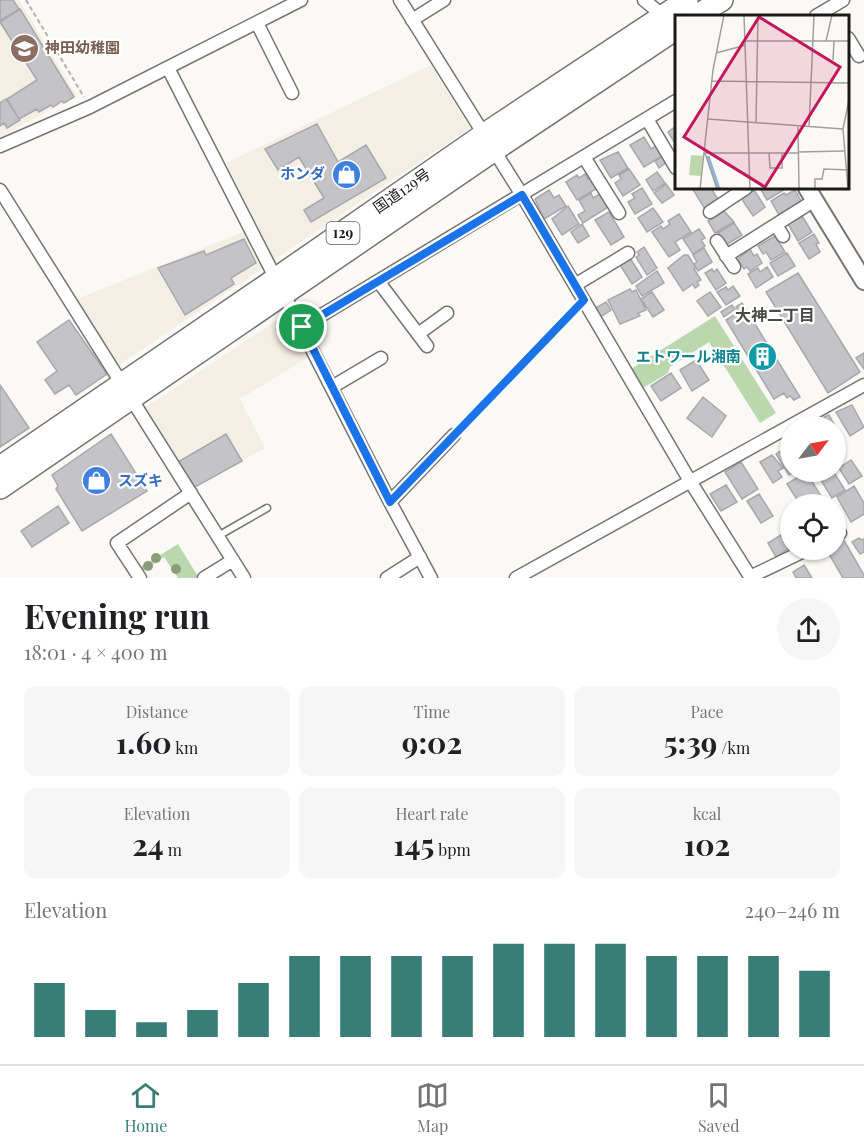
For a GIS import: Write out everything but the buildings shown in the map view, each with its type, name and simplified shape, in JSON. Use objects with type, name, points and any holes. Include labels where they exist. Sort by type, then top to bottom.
[{"type":"highway","name":"国道129号","points":[[695,9],[722,0]]},
{"type":"highway","name":"国道129号","points":[[0,488],[128,391],[280,286],[488,143],[672,24]]},
{"type":"highway","name":"国道129号","points":[[0,467],[128,391]]},
{"type":"street","points":[[0,146],[90,107],[301,0]]},
{"type":"street","points":[[400,0],[522,195],[690,481],[751,578],[786,560]]},
{"type":"street","points":[[412,20],[444,0]]},
{"type":"street","points":[[644,0],[672,24]]},
{"type":"street","points":[[831,13],[843,0]]},
{"type":"street","points":[[257,22],[292,93]]},
{"type":"street","points":[[849,40],[859,56]]},
{"type":"street","points":[[168,68],[431,578]]},
{"type":"street","points":[[302,327],[675,102]]},
{"type":"street","points":[[646,120],[675,166]]},
{"type":"street","points":[[584,157],[619,213]]},
{"type":"street","points":[[710,212],[744,189]]},
{"type":"street","points":[[0,190],[244,578]]},
{"type":"street","points":[[717,241],[730,262],[811,194],[864,281]]},
{"type":"street","points":[[776,225],[783,236]]},
{"type":"street","points":[[575,285],[628,254]]},
{"type":"street","points":[[378,281],[427,346]]},
{"type":"street","points":[[417,333],[447,313]]},
{"type":"street","points":[[332,387],[381,358]]},
{"type":"street","points":[[516,578],[864,385]]},
{"type":"street","points":[[390,502],[454,435]]},
{"type":"street","points":[[140,578],[117,543],[191,493]]},
{"type":"street","points":[[387,578],[420,557]]},
{"type":"street","points":[[204,578],[233,560]]},
{"type":"lane","points":[[218,536],[267,508]]},
{"type":"path","points":[[26,0],[90,107]]},
{"type":"path","points":[[454,435],[584,300]]},
{"type":"shaded area","name":"神田幼稚園","points":[[0,0],[19,0],[77,96],[0,137]]},
{"type":"shaded area","name":"ホンダ","points":[[431,65],[470,128],[274,260],[226,163]]},
{"type":"shaded area","points":[[243,232],[262,269],[119,365],[77,299]]},
{"type":"shaded area","points":[[286,314],[309,357],[240,399],[265,448],[195,487],[143,409]]},
{"type":"green space","points":[[715,316],[776,413],[760,423],[709,342],[670,367],[668,373],[643,388],[631,369]]},
{"type":"green space","points":[[178,544],[199,578],[178,578],[164,557],[142,572],[139,568]]},
{"type":"place","name":"神田幼稚園","points":[[24,48]]},
{"type":"place","name":"ホンダ","points":[[346,174]]},
{"type":"place","name":"エトワール湘南","points":[[762,357]]},
{"type":"place","name":"スズキ","points":[[97,481]]},
{"type":"district","name":"大神二丁目","points":[[775,315]]},
{"type":"route","points":[[522,195],[584,300],[390,502],[302,327],[522,195]]}]
